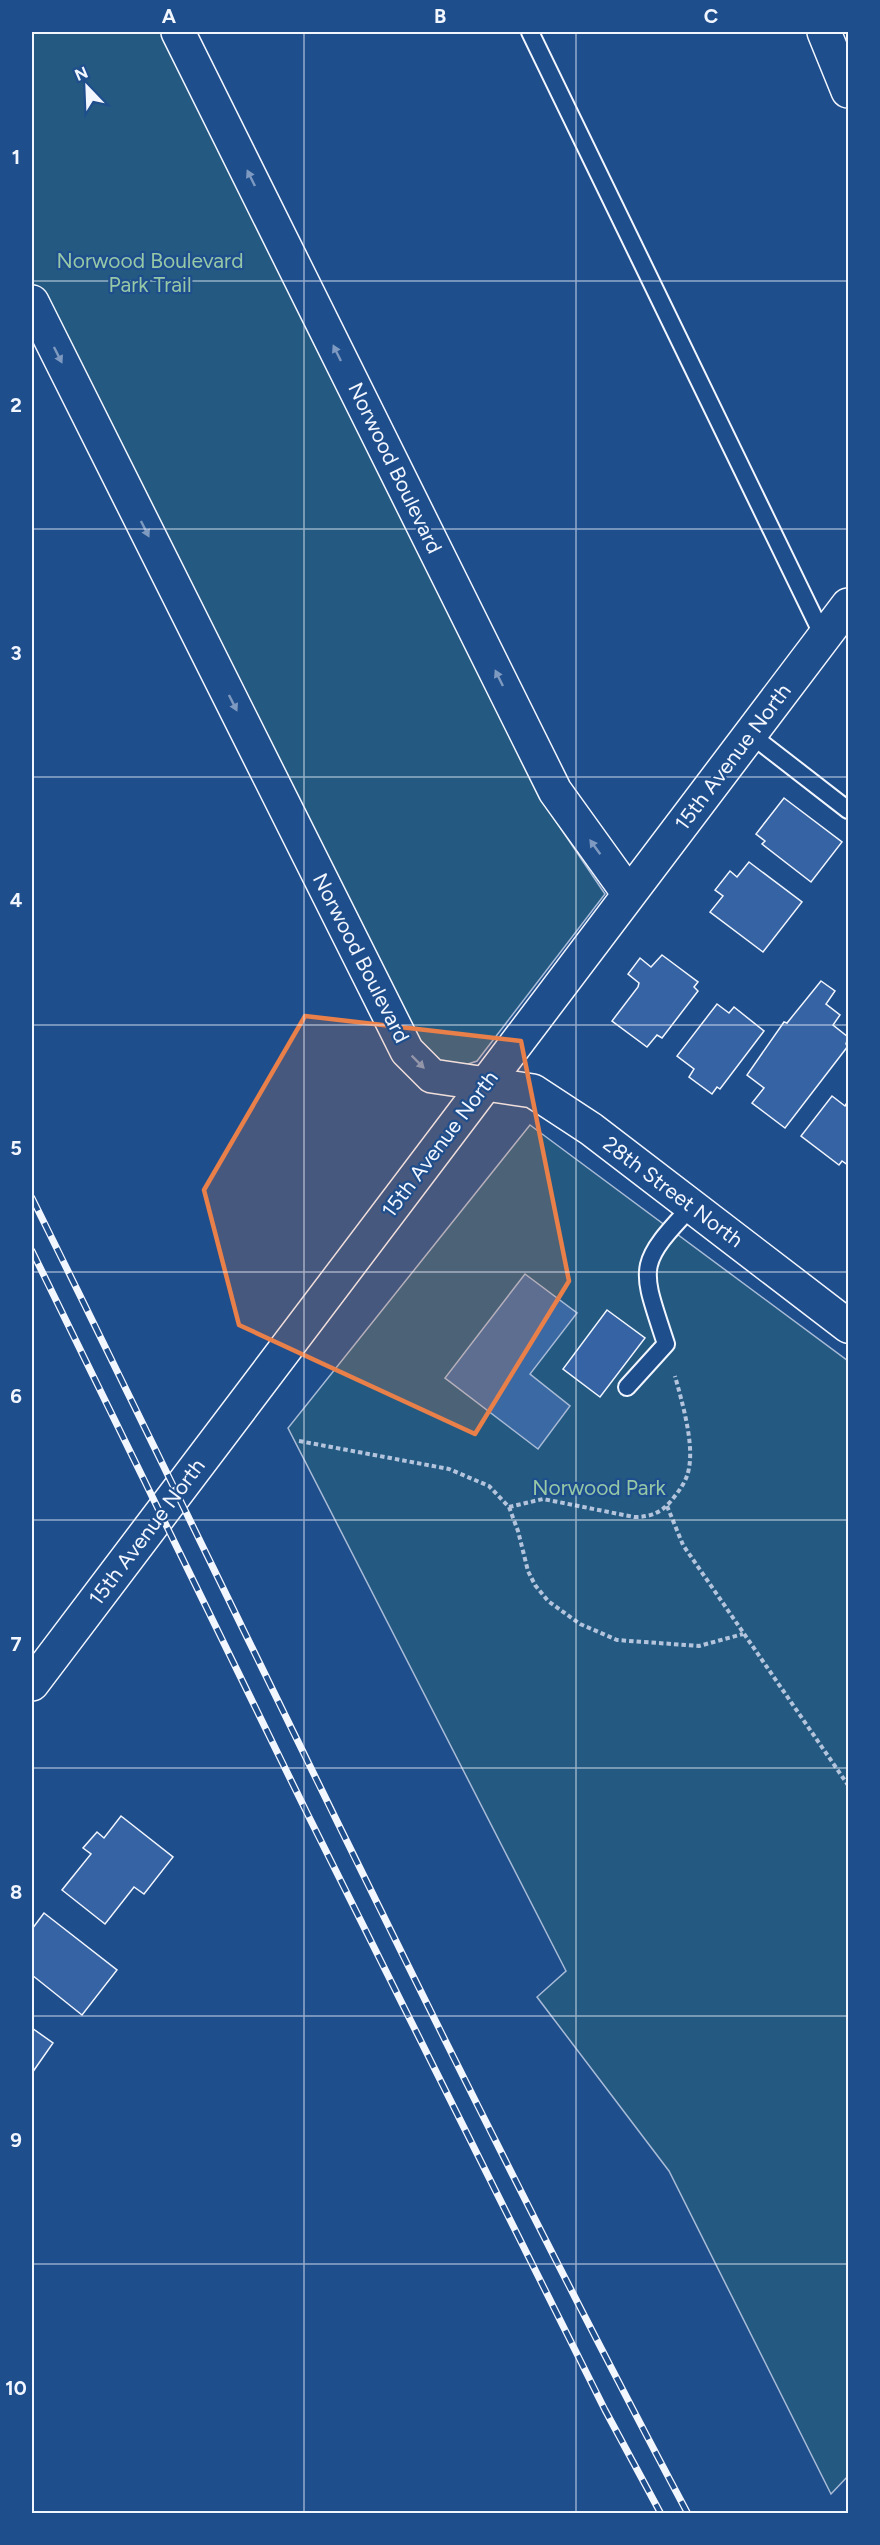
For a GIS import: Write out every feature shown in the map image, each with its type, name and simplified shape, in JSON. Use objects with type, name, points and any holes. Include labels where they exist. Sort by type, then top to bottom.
[{"type":"street","name":"Norwood Boulevard","points":[[178,32],[555,791],[629,894]]},
{"type":"street","points":[[824,32],[849,91]]},
{"type":"street","name":"Norwood Boulevard","points":[[32,302],[407,1051],[432,1076],[486,1084]]},
{"type":"street","name":"15th Avenue North","points":[[32,1684],[849,605]]},
{"type":"street","name":"28th Street North","points":[[486,1084],[533,1091],[591,1129],[849,1326]]},
{"type":"lane","points":[[530,32],[824,638]]},
{"type":"lane","points":[[750,734],[849,810]]},
{"type":"lane","points":[[627,1387],[666,1344],[646,1276],[648,1260],[660,1240],[692,1206]]},
{"type":"path","points":[[509,1507],[543,1499],[634,1517],[649,1517],[667,1506],[682,1488],[689,1469],[690,1443],[666,1344]]},
{"type":"path","points":[[299,1441],[449,1469],[489,1486],[509,1507],[528,1571],[535,1585],[548,1601],[580,1624],[616,1640],[699,1646],[743,1634]]},
{"type":"path","points":[[667,1506],[683,1545],[849,1785]]},
{"type":"highlighted area","points":[[305,1016],[521,1041],[569,1281],[475,1434],[239,1325],[204,1190]]},
{"type":"green space","name":"Norwood Boulevard Park Trail","points":[[32,32],[162,32],[551,814],[605,894],[477,1061],[432,1076],[32,302]]},
{"type":"green space","name":"Norwood Park","points":[[530,1125],[848,1361],[848,2476],[831,2494],[669,2171],[537,1997],[566,1971],[288,1428]]},
{"type":"shaded area","points":[[525,1274],[577,1313],[530,1374],[570,1406],[538,1449],[445,1378]]},
{"type":"building","points":[[784,798],[842,842],[811,882],[762,844],[765,841],[756,834]]},
{"type":"building","points":[[749,862],[802,902],[763,952],[710,912],[723,896],[715,890],[730,871],[737,877]]},
{"type":"building","points":[[662,955],[698,982],[694,987],[698,991],[662,1038],[657,1035],[647,1047],[612,1021],[638,987],[639,983],[628,974],[640,958],[651,967]]},
{"type":"building","points":[[821,981],[835,991],[826,1004],[840,1015],[833,1025],[848,1037],[846,1044],[848,1046],[785,1128],[752,1103],[764,1088],[747,1075],[784,1022],[787,1023]]},
{"type":"building","points":[[717,1004],[729,1013],[734,1007],[764,1031],[720,1089],[717,1087],[712,1094],[689,1077],[694,1069],[677,1056]]},
{"type":"building","points":[[832,1096],[845,1106],[848,1101],[848,1165],[842,1161],[839,1165],[801,1136]]},
{"type":"building","points":[[607,1310],[645,1338],[600,1397],[563,1369]]},
{"type":"building","points":[[121,1816],[173,1857],[144,1894],[134,1887],[105,1924],[62,1890],[91,1854],[83,1848],[97,1832],[104,1838]]},
{"type":"building","points":[[44,1913],[117,1970],[82,2015],[32,1975],[32,1929]]},
{"type":"building","points":[[32,2028],[53,2043],[32,2073]]},
{"type":"railway","points":[[32,1198],[437,2023],[688,2514]]},
{"type":"railway","points":[[32,1251],[307,1813],[605,2410],[661,2514]]}]
